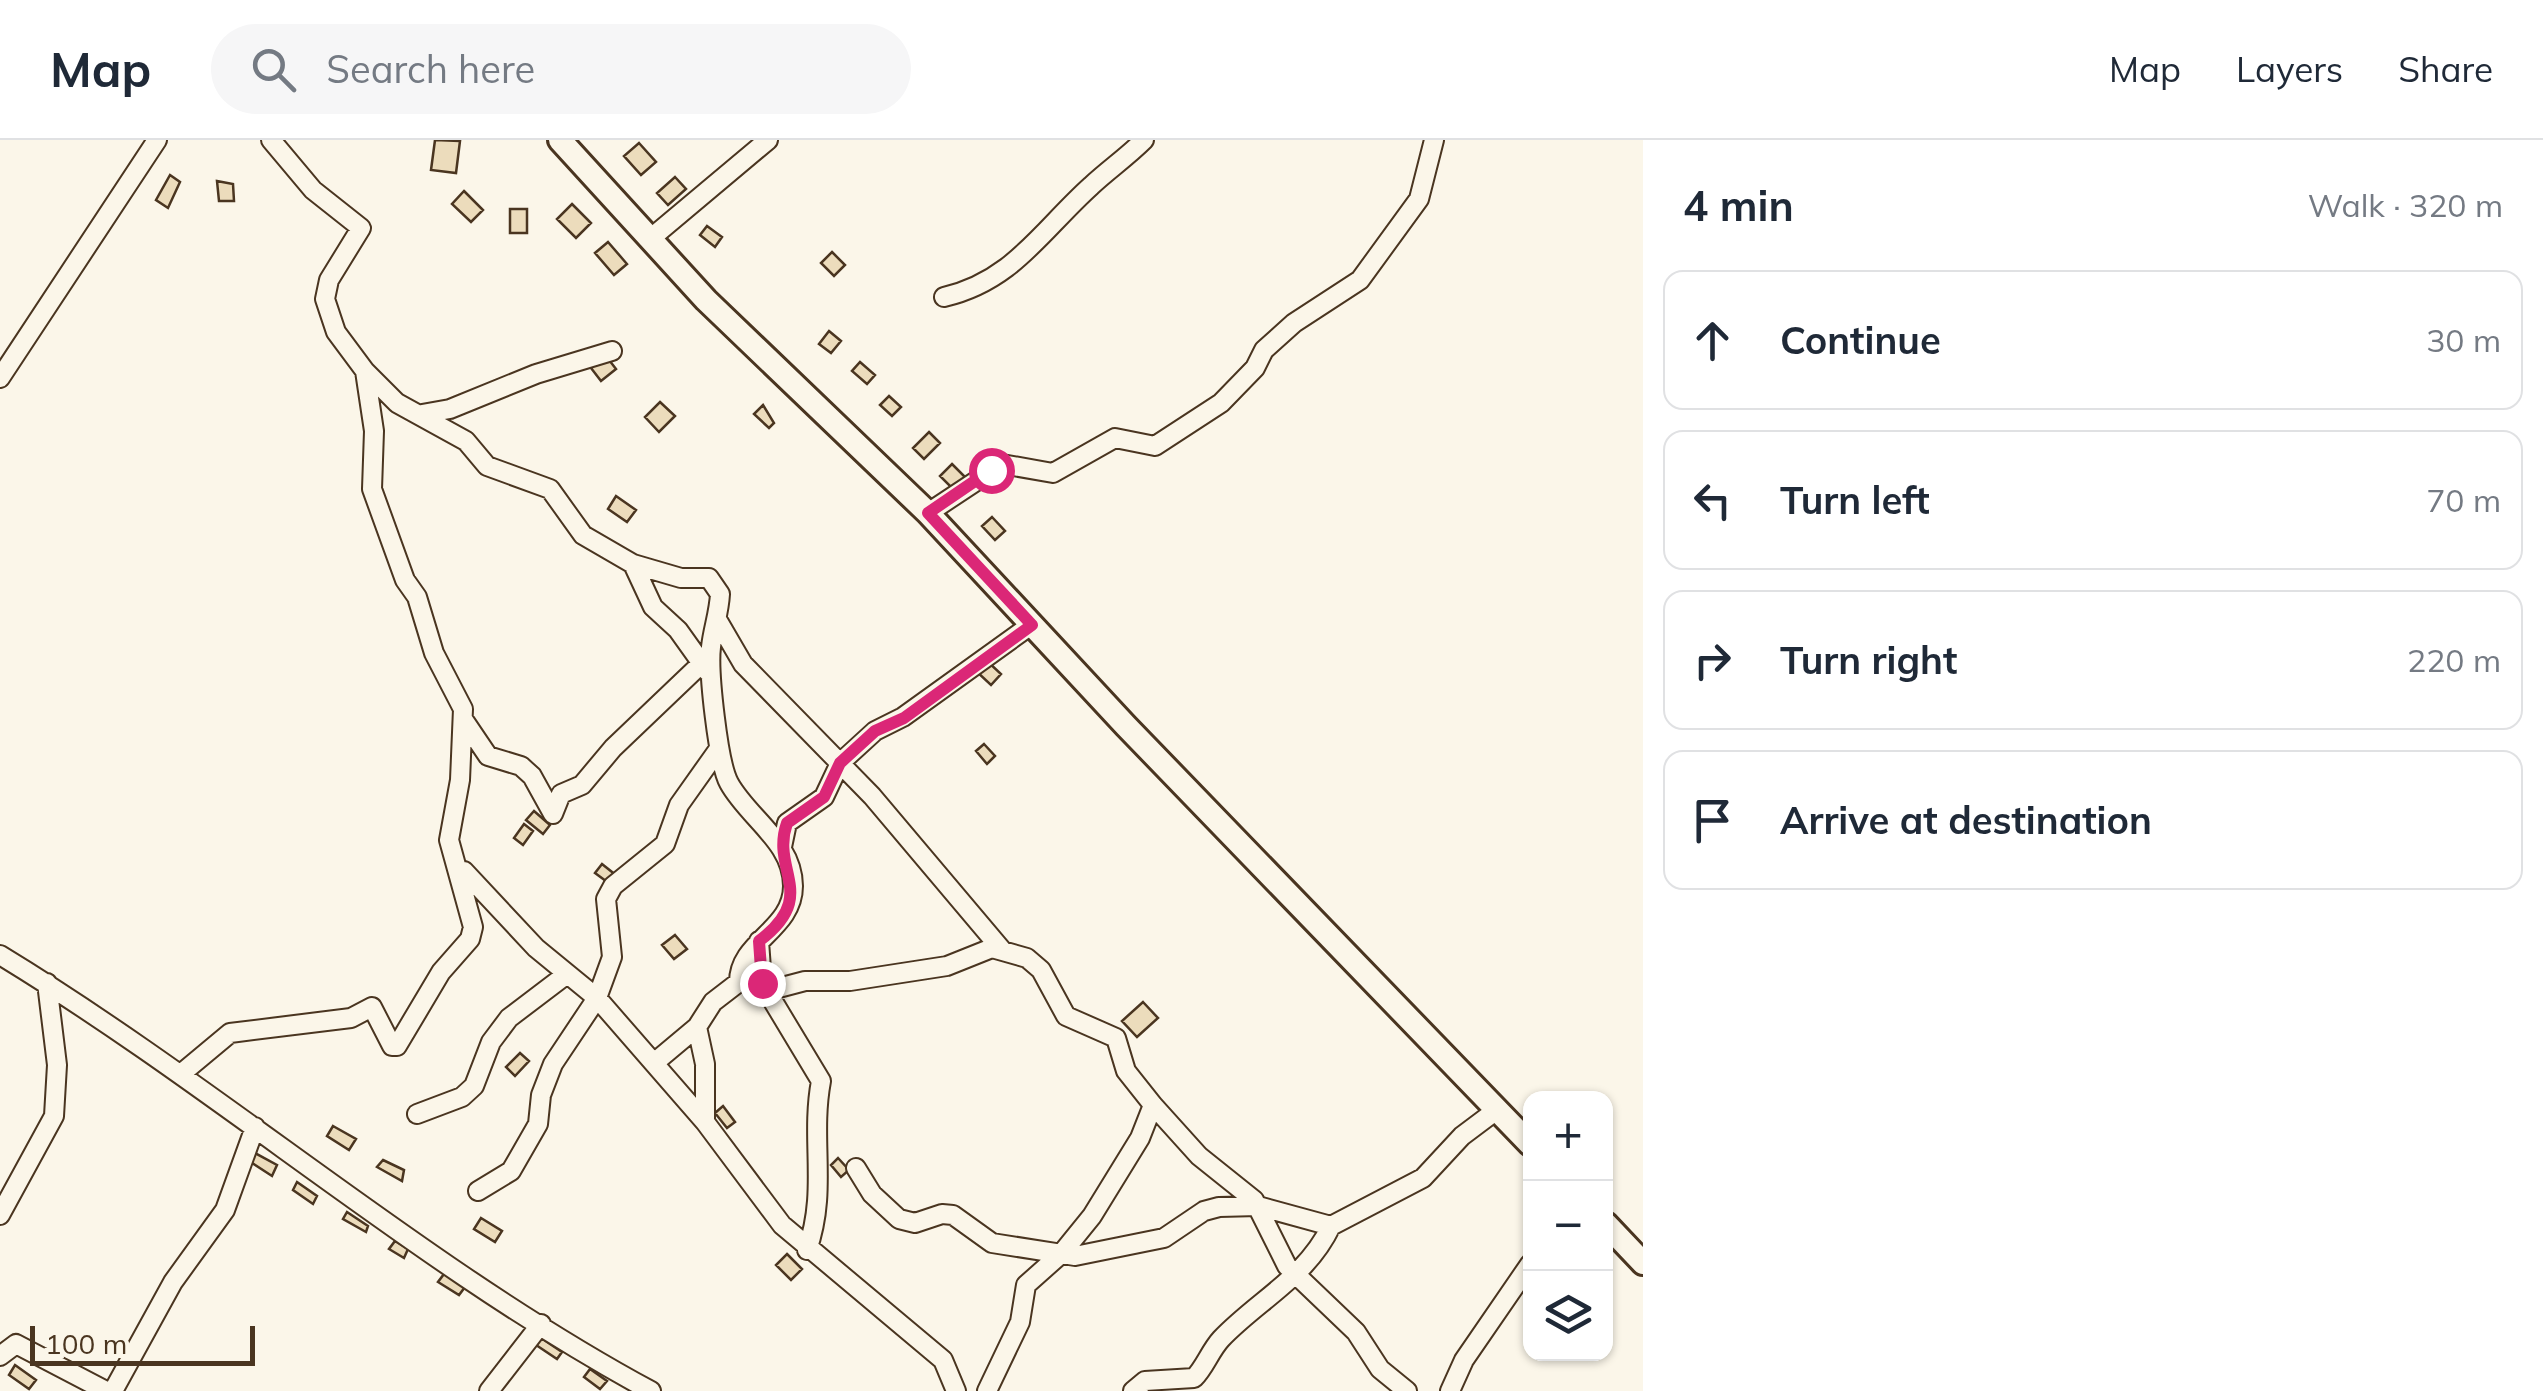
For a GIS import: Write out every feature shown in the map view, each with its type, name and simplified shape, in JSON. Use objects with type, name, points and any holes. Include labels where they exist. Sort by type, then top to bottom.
[{"type":"main road","points":[[560,140],[706,300],[928,513],[1523,1137]]},
{"type":"main road","points":[[1613,1231],[1643,1263]]},
{"type":"street","points":[[0,378],[158,140]]},
{"type":"street","points":[[271,140],[313,190],[361,228],[330,280],[325,299],[336,332],[365,371],[398,403],[466,441],[487,466],[542,483],[559,495],[583,535],[633,564],[681,578],[709,578],[720,594],[706,670],[718,750],[728,781],[782,848],[793,888],[780,922],[738,969],[738,982],[713,1002],[697,1027],[654,1063]]},
{"type":"street","points":[[650,239],[768,140]]},
{"type":"street","points":[[944,297],[978,289],[1007,270],[1093,183],[1144,140]]},
{"type":"street","points":[[928,513],[1002,464],[1052,473],[1114,438],[1155,446],[1222,403],[1272,342],[1360,280],[1419,199],[1434,140]]},
{"type":"street","points":[[422,414],[450,409],[536,374],[612,351]]},
{"type":"street","points":[[182,1072],[230,1034],[351,1018],[372,1008],[392,1046],[397,1046],[441,972],[470,940],[472,912],[449,840],[460,780],[463,709],[434,653],[372,489],[374,432],[365,371]]},
{"type":"street","points":[[633,564],[652,608],[678,630],[706,670]]},
{"type":"street","points":[[718,621],[743,664],[840,763],[1002,950]]},
{"type":"street","points":[[782,848],[787,823],[824,797],[840,763],[875,731],[904,718],[1032,625]]},
{"type":"street","points":[[463,718],[488,756],[520,766],[532,776],[553,814],[561,794],[582,785],[613,748],[706,670]]},
{"type":"street","points":[[478,1190],[511,1171],[538,1124],[540,1095],[553,1064],[597,998],[612,957],[606,899],[613,886],[665,844],[678,805],[718,750]]},
{"type":"street","points":[[455,859],[481,894],[597,998],[705,1122],[756,1196],[807,1250],[943,1360],[956,1391]]},
{"type":"street","points":[[759,941],[758,961],[766,991],[820,1081],[815,1112],[819,1216],[807,1250]]},
{"type":"street","points":[[766,991],[805,980],[850,981],[913,972],[963,962],[992,948],[1020,954],[1041,970],[1066,1016],[1116,1038],[1126,1072],[1153,1105],[1199,1156],[1258,1206],[1281,1256],[1356,1332],[1380,1369],[1407,1391]]},
{"type":"street","points":[[0,954],[182,1072],[541,1324],[652,1391]]},
{"type":"street","points":[[416,1114],[462,1097],[474,1086],[491,1042],[509,1018],[567,974]]},
{"type":"street","points":[[0,1214],[54,1116],[57,1065],[47,983]]},
{"type":"street","points":[[697,1027],[706,1064],[705,1122]]},
{"type":"street","points":[[986,1391],[1020,1322],[1026,1285],[1062,1253],[1126,1162],[1153,1105]]},
{"type":"street","points":[[1133,1391],[1145,1381],[1194,1378],[1221,1340],[1270,1301],[1314,1254],[1331,1226],[1423,1178],[1462,1136],[1498,1110]]},
{"type":"street","points":[[113,1391],[173,1282],[225,1210],[256,1126]]},
{"type":"street","points":[[856,1168],[872,1194],[899,1219],[915,1223],[942,1214],[954,1216],[992,1243],[1062,1253],[1098,1254],[1164,1238],[1204,1211],[1258,1206],[1331,1226]]},
{"type":"street","points":[[1450,1391],[1464,1360],[1525,1271]]},
{"type":"street","points":[[489,1391],[541,1324]]},
{"type":"street","points":[[0,1356],[8,1338],[106,1391]]},
{"type":"building","points":[[435,140],[460,141],[456,173],[431,170]]},
{"type":"building","points":[[639,143],[656,162],[641,175],[624,156]]},
{"type":"building","points":[[170,175],[180,182],[168,208],[156,200]]},
{"type":"building","points":[[675,177],[686,189],[668,205],[657,193]]},
{"type":"building","points":[[217,181],[233,184],[234,201],[219,201]]},
{"type":"building","points":[[464,191],[483,210],[471,222],[452,204]]},
{"type":"building","points":[[572,204],[591,223],[576,238],[557,219]]},
{"type":"building","points":[[510,209],[527,209],[527,233],[510,233]]},
{"type":"building","points":[[707,226],[722,237],[715,247],[700,235]]},
{"type":"building","points":[[608,242],[627,264],[614,275],[595,253]]},
{"type":"building","points":[[832,252],[845,265],[834,276],[821,263]]},
{"type":"building","points":[[829,331],[841,341],[831,353],[819,344]]},
{"type":"building","points":[[606,356],[616,369],[601,381],[591,368]]},
{"type":"building","points":[[860,362],[875,375],[867,384],[852,371]]},
{"type":"building","points":[[889,396],[901,407],[892,416],[880,405]]},
{"type":"building","points":[[660,402],[675,416],[659,432],[645,417]]},
{"type":"building","points":[[763,405],[774,423],[769,428],[754,414]]},
{"type":"building","points":[[929,432],[940,443],[924,459],[913,448]]},
{"type":"building","points":[[952,464],[967,479],[955,491],[940,476]]},
{"type":"building","points":[[616,496],[636,510],[627,522],[608,509]]},
{"type":"building","points":[[992,517],[1005,531],[995,540],[982,526]]},
{"type":"building","points":[[986,660],[1001,674],[991,685],[976,671]]},
{"type":"building","points":[[984,744],[995,756],[987,764],[976,751]]},
{"type":"building","points":[[534,811],[550,825],[543,834],[526,820]]},
{"type":"building","points":[[524,824],[533,831],[523,845],[514,838]]},
{"type":"building","points":[[602,864],[617,876],[610,884],[595,873]]},
{"type":"building","points":[[675,935],[687,949],[674,959],[662,945]]},
{"type":"building","points":[[1143,1002],[1158,1018],[1137,1037],[1122,1021]]},
{"type":"building","points":[[520,1053],[529,1061],[515,1076],[506,1067]]},
{"type":"building","points":[[723,1106],[735,1122],[727,1128],[715,1113]]},
{"type":"building","points":[[333,1126],[356,1139],[349,1150],[327,1136]]},
{"type":"building","points":[[253,1152],[277,1165],[272,1176],[249,1161]]},
{"type":"building","points":[[838,1158],[849,1170],[841,1177],[831,1165]]},
{"type":"building","points":[[383,1160],[404,1170],[402,1181],[377,1167]]},
{"type":"building","points":[[297,1182],[317,1196],[313,1204],[293,1190]]},
{"type":"building","points":[[347,1212],[368,1226],[366,1232],[343,1219]]},
{"type":"building","points":[[481,1218],[502,1231],[495,1242],[474,1229]]},
{"type":"building","points":[[395,1241],[408,1249],[404,1258],[389,1249]]},
{"type":"building","points":[[787,1254],[802,1269],[791,1280],[776,1265]]},
{"type":"building","points":[[444,1274],[465,1287],[459,1295],[438,1282]]},
{"type":"building","points":[[541,1338],[562,1352],[557,1359],[536,1345]]},
{"type":"building","points":[[15,1365],[36,1380],[29,1389],[9,1375]]},
{"type":"building","points":[[590,1369],[607,1381],[600,1389],[584,1377]]},
{"type":"route","points":[[762,983],[759,941],[780,922],[793,888],[782,848],[787,823],[808,812],[824,797],[840,763],[875,731],[904,718],[1032,625],[928,513],[991,470]]}]
